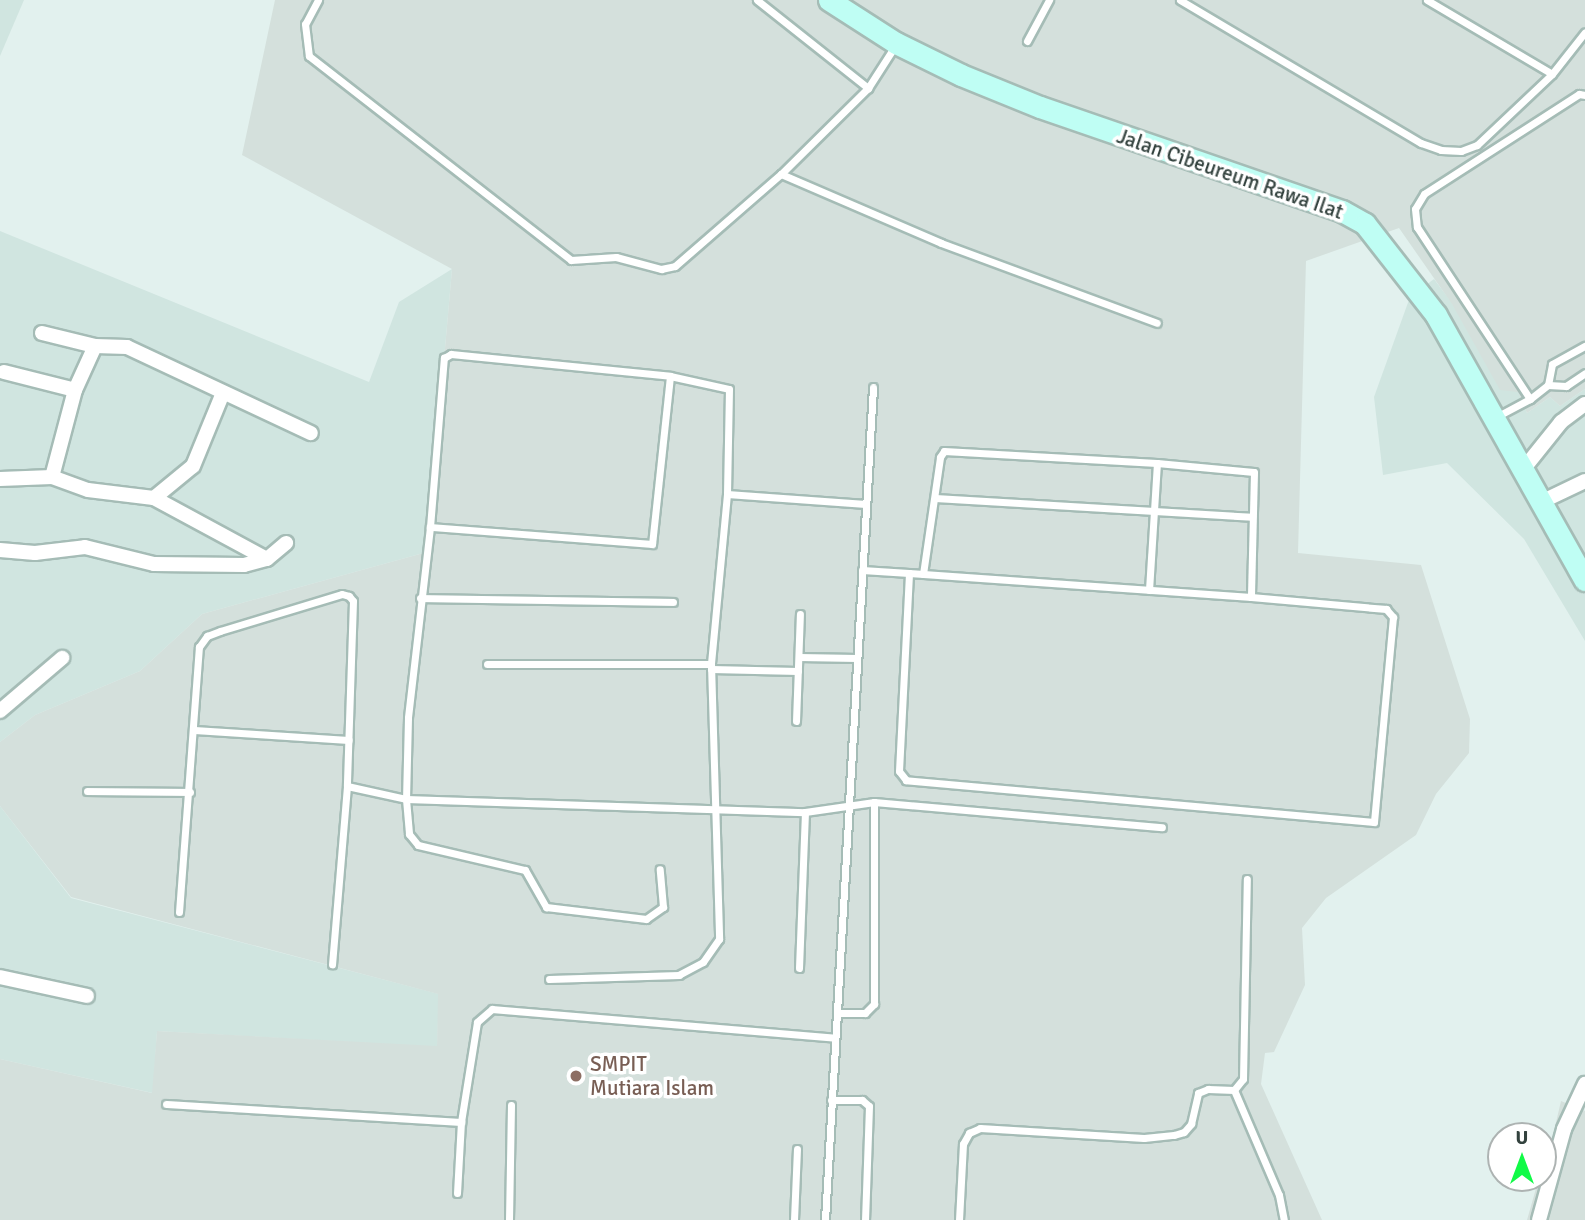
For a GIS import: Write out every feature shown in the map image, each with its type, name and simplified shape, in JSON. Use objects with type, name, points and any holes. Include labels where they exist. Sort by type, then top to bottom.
[{"type":"street","name":"Jalan Cibeureum Rawa Ilat","points":[[829,0],[897,44],[1040,107],[1332,207],[1365,225],[1436,315],[1521,472],[1579,560],[1585,580]]},
{"type":"street","points":[[42,333],[95,346],[127,347],[311,433]]},
{"type":"street","points":[[52,477],[75,390],[95,346]]},
{"type":"street","points":[[4,372],[75,390]]},
{"type":"street","points":[[154,498],[190,471],[223,393]]},
{"type":"street","points":[[1521,472],[1560,422],[1585,404]]},
{"type":"street","points":[[0,479],[52,477],[88,491],[154,498],[267,559]]},
{"type":"street","points":[[1541,502],[1585,481]]},
{"type":"street","points":[[0,550],[35,553],[85,547],[169,565],[244,565],[267,559],[286,543]]},
{"type":"street","points":[[0,711],[62,659]]},
{"type":"street","points":[[0,977],[87,996]]},
{"type":"street","points":[[1539,1220],[1564,1129],[1585,1084]]},
{"type":"lane","points":[[318,0],[305,24],[309,55],[571,260],[616,257],[668,269],[781,174],[868,88],[897,44]]},
{"type":"lane","points":[[757,0],[868,88]]},
{"type":"lane","points":[[1027,41],[1049,0]]},
{"type":"lane","points":[[1180,0],[1422,143],[1441,150],[1461,151],[1477,145],[1552,74],[1585,32]]},
{"type":"lane","points":[[1427,0],[1552,74]]},
{"type":"lane","points":[[1530,399],[1417,227],[1415,209],[1424,194],[1579,94],[1585,95]]},
{"type":"lane","points":[[781,174],[941,243],[1157,323]]},
{"type":"lane","points":[[1494,418],[1530,399],[1548,385],[1552,365],[1585,346]]},
{"type":"lane","points":[[549,979],[679,975],[703,962],[719,939],[711,666],[727,494],[729,389],[670,376],[458,354],[444,358],[430,527],[408,718],[406,799],[409,834],[418,845],[525,870],[546,907],[646,919],[663,907],[660,869]]},
{"type":"lane","points":[[1548,385],[1566,386],[1585,373]]},
{"type":"lane","points":[[430,527],[652,544],[670,376]]},
{"type":"lane","points":[[825,1220],[852,804],[857,658],[873,387]]},
{"type":"lane","points":[[923,574],[944,451],[1157,463],[1254,472],[1251,597]]},
{"type":"lane","points":[[1149,590],[1157,463]]},
{"type":"lane","points":[[727,494],[866,503]]},
{"type":"lane","points":[[934,498],[1251,517]]},
{"type":"lane","points":[[862,570],[909,573],[1251,597],[1390,612],[1374,822],[906,780],[899,771],[909,573]]},
{"type":"lane","points":[[179,912],[199,647],[206,636],[342,594],[353,601],[347,786],[332,964]]},
{"type":"lane","points":[[420,598],[673,602]]},
{"type":"lane","points":[[796,721],[800,614]]},
{"type":"lane","points":[[799,657],[857,658]]},
{"type":"lane","points":[[487,664],[711,666],[798,670]]},
{"type":"lane","points":[[194,730],[349,740]]},
{"type":"lane","points":[[347,786],[406,799],[717,810],[805,812],[874,802],[1162,827]]},
{"type":"lane","points":[[87,791],[190,792]]},
{"type":"lane","points":[[837,1013],[865,1013],[874,1004],[874,802]]},
{"type":"lane","points":[[799,968],[805,812]]},
{"type":"lane","points":[[959,1220],[963,1144],[969,1133],[980,1128],[1143,1138],[1174,1135],[1185,1132],[1191,1124],[1198,1093],[1234,1090],[1243,1079],[1247,879]]},
{"type":"lane","points":[[457,1193],[461,1122],[477,1022],[492,1009],[835,1038]]},
{"type":"lane","points":[[1234,1090],[1279,1195],[1284,1220]]},
{"type":"lane","points":[[831,1100],[862,1100],[869,1106],[865,1220]]},
{"type":"lane","points":[[166,1104],[461,1122]]},
{"type":"lane","points":[[509,1220],[511,1105]]},
{"type":"lane","points":[[794,1220],[797,1149]]},
{"type":"shaded area","points":[[0,0],[24,0],[0,56]]},
{"type":"shaded area","points":[[275,0],[1585,0],[1585,389],[1560,406],[1550,397],[1527,413],[1518,392],[1500,390],[1452,304],[1399,228],[1306,261],[1298,553],[1421,565],[1470,719],[1469,753],[1436,794],[1416,835],[1326,898],[1302,928],[1305,985],[1274,1052],[1265,1053],[1261,1084],[1322,1220],[0,1220],[0,1059],[152,1093],[157,1031],[437,1046],[438,994],[71,897],[0,806],[0,742],[35,715],[140,671],[202,614],[427,552],[452,269],[242,155]]},
{"type":"shaded area","points":[[0,231],[369,382],[399,302],[452,269],[427,552],[202,614],[140,671],[35,715],[0,742]]},
{"type":"shaded area","points":[[1434,279],[1518,391],[1527,413],[1550,397],[1560,406],[1585,389],[1585,641],[1524,539],[1447,463],[1383,475],[1374,397],[1410,297]]},
{"type":"shaded area","points":[[0,806],[71,898],[439,994],[437,1047],[157,1031],[153,1093],[0,1059]]},
{"type":"shaded area","points":[[1561,1101],[1585,1111],[1585,1220],[1527,1220],[1535,1192],[1557,1192],[1556,1122]]},
{"type":"place","name":"SMPIT Mutiara Islam","points":[[576,1076]]}]
